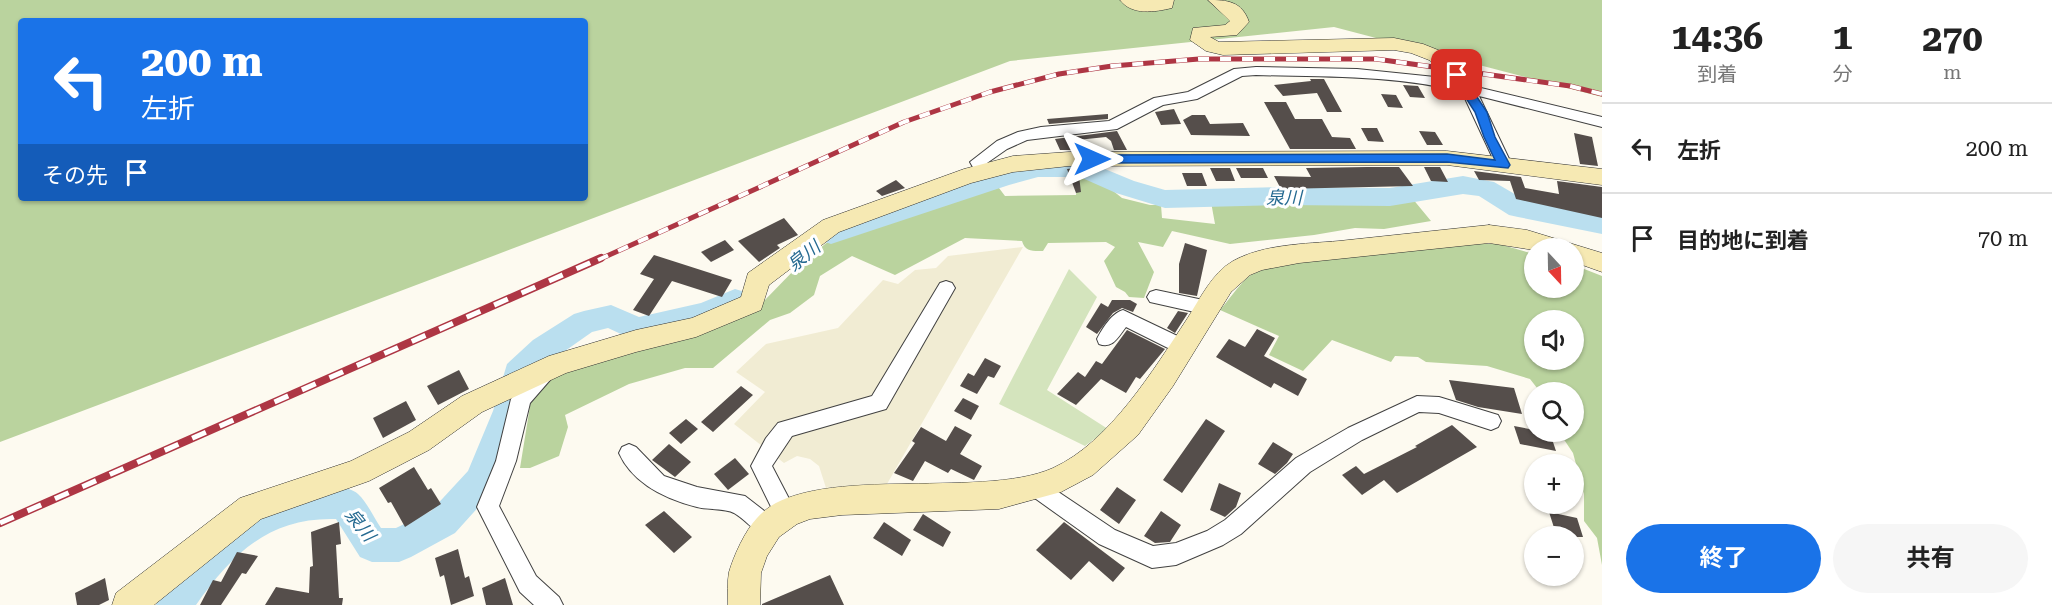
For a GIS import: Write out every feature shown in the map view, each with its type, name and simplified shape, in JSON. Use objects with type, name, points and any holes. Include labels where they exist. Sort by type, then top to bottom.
[{"type":"street","points":[[1129,0],[1145,7],[1165,4],[1165,0]]},
{"type":"street","points":[[1217,0],[1239,16],[1240,22],[1230,31],[1200,32],[1200,40],[1213,47],[1223,49],[1296,48],[1394,44],[1416,48],[1436,56],[1458,77],[1481,112],[1489,137],[1504,165]]},
{"type":"street","points":[[984,172],[978,162],[1002,145],[1023,136],[1050,131],[1112,126],[1159,101],[1192,96],[1239,72],[1357,73],[1424,80],[1458,77],[1602,122]]},
{"type":"street","points":[[128,605],[251,508],[359,472],[419,441],[472,404],[526,378],[636,341],[696,327],[755,292],[831,226],[984,172],[1013,164],[1069,159],[1447,158],[1602,177]]},
{"type":"street","points":[[744,605],[745,573],[754,548],[777,521],[809,505],[842,501],[999,495],[1061,479],[1083,466],[1128,426],[1183,347],[1222,285],[1241,268],[1259,261],[1299,254],[1489,234],[1524,239]]},
{"type":"street","points":[[1584,257],[1602,263]]},
{"type":"street","points":[[777,521],[761,466],[773,444],[785,429],[879,403],[946,288]]},
{"type":"street","points":[[1156,297],[1208,308]]},
{"type":"street","points":[[1106,339],[1123,317],[1183,347]]},
{"type":"street","points":[[526,378],[506,461],[488,507],[528,584],[551,605]]},
{"type":"street","points":[[1036,487],[1107,537],[1152,557],[1176,554],[1215,538],[1233,527],[1303,465],[1322,453],[1417,404],[1439,405],[1491,421]]},
{"type":"street","points":[[629,453],[657,483],[697,497],[737,503],[777,521]]},
{"type":"shaded area","points":[[1023,247],[887,484],[826,488],[819,466],[810,459],[797,456],[784,463],[734,424],[765,392],[736,372],[766,344],[838,328],[883,280],[898,284],[915,270],[936,268],[948,256]]},
{"type":"green space","points":[[0,0],[1602,0],[1602,97],[1334,27],[1010,61],[0,442]]},
{"type":"green space","points":[[1078,175],[1102,182],[1122,198],[1150,205],[1161,205],[1162,218],[1215,224],[1211,202],[1388,202],[1412,198],[1431,221],[1384,229],[1355,228],[1230,244],[1172,231],[1163,247],[1138,242],[1154,272],[1144,298],[1129,297],[1116,287],[1104,261],[1115,247],[1106,242],[1048,243],[1043,251],[1036,251],[1027,249],[1022,241],[965,238],[895,275],[852,256],[820,276],[814,295],[790,313],[770,320],[713,368],[685,368],[629,384],[565,415],[568,427],[559,456],[530,468],[520,468],[531,400],[541,384],[567,367],[763,302],[799,265],[835,236],[996,184],[1005,196],[1076,195]]},
{"type":"green space","points":[[1452,244],[1499,244],[1524,251],[1524,298],[1584,298],[1584,269],[1602,276],[1602,565],[1597,538],[1584,521],[1584,454],[1573,454],[1566,442],[1584,442],[1584,382],[1532,382],[1530,379],[1487,366],[1426,362],[1418,357],[1395,356],[1391,362],[1332,340],[1303,371],[1269,355],[1279,336],[1220,310],[1247,278],[1262,270],[1313,258]]},
{"type":"green space","points":[[1069,269],[1097,297],[1047,390],[1108,429],[1085,446],[999,404]]},
{"type":"building","points":[[1310,79],[1324,79],[1342,112],[1327,112],[1317,93],[1283,96],[1274,85],[1311,81]]},
{"type":"building","points":[[1403,85],[1418,86],[1425,98],[1410,97]]},
{"type":"building","points":[[1381,94],[1396,95],[1403,108],[1388,107]]},
{"type":"building","points":[[1264,102],[1286,102],[1295,119],[1322,119],[1332,137],[1350,138],[1356,149],[1290,149]]},
{"type":"building","points":[[1174,109],[1181,124],[1161,125],[1155,112]]},
{"type":"building","points":[[1108,114],[1108,119],[1049,124],[1047,119]]},
{"type":"building","points":[[1192,115],[1205,115],[1210,124],[1243,123],[1250,136],[1191,135],[1183,120]]},
{"type":"building","points":[[1361,128],[1377,128],[1384,142],[1368,141]]},
{"type":"building","points":[[1117,131],[1127,150],[1114,150],[1111,141],[1106,137],[1077,140],[1081,150],[1060,150],[1055,139]]},
{"type":"building","points":[[1419,131],[1435,132],[1443,145],[1427,145]]},
{"type":"building","points":[[1574,133],[1592,137],[1598,166],[1580,164]]},
{"type":"building","points":[[1399,167],[1413,186],[1281,189],[1274,176],[1311,177],[1306,168]]},
{"type":"building","points":[[1424,167],[1440,167],[1448,182],[1431,181]]},
{"type":"building","points":[[1078,168],[1081,192],[1076,193],[1067,169]]},
{"type":"building","points":[[1210,168],[1230,168],[1235,181],[1216,181]]},
{"type":"building","points":[[1236,168],[1263,168],[1268,178],[1241,178]]},
{"type":"building","points":[[1474,171],[1521,177],[1525,188],[1559,194],[1557,181],[1602,187],[1602,218],[1516,199],[1510,181],[1479,180]]},
{"type":"building","points":[[1182,173],[1202,173],[1207,186],[1187,186]]},
{"type":"building","points":[[896,180],[905,188],[882,196],[876,191]]},
{"type":"building","points":[[784,218],[798,235],[777,245],[780,248],[759,262],[738,241]]},
{"type":"building","points":[[725,240],[734,250],[711,262],[701,252]]},
{"type":"building","points":[[1185,243],[1207,250],[1197,296],[1179,293],[1179,264]]},
{"type":"building","points":[[654,255],[732,280],[722,297],[672,281],[649,316],[633,310],[654,279],[640,274]]},
{"type":"building","points":[[1112,300],[1130,300],[1137,304],[1133,312],[1122,308],[1113,313],[1097,334],[1086,327],[1101,303],[1108,307]]},
{"type":"building","points":[[1178,311],[1188,313],[1175,333],[1167,328]]},
{"type":"building","points":[[1257,329],[1275,338],[1264,356],[1307,379],[1298,396],[1274,383],[1271,388],[1216,357],[1229,339],[1245,347]]},
{"type":"building","points":[[1127,330],[1165,349],[1140,379],[1136,377],[1126,393],[1101,379],[1076,405],[1057,394],[1078,372],[1085,377],[1096,361],[1102,364]]},
{"type":"building","points":[[985,358],[1001,366],[994,378],[988,376],[977,394],[960,386],[968,373],[974,376]]},
{"type":"building","points":[[459,370],[469,389],[438,405],[427,386]]},
{"type":"building","points":[[1449,380],[1514,388],[1522,414],[1478,407],[1456,400]]},
{"type":"building","points":[[741,386],[753,395],[713,432],[701,422]]},
{"type":"building","points":[[963,398],[979,406],[971,420],[954,411]]},
{"type":"building","points":[[406,401],[416,420],[383,438],[373,418]]},
{"type":"building","points":[[686,419],[698,429],[681,444],[669,433]]},
{"type":"building","points":[[1206,419],[1225,431],[1182,493],[1163,480]]},
{"type":"building","points":[[1452,425],[1477,447],[1397,493],[1384,480],[1362,495],[1342,475],[1356,466],[1364,474],[1417,447],[1415,446]]},
{"type":"building","points":[[955,426],[972,435],[960,454],[982,466],[974,480],[951,469],[948,473],[925,461],[913,481],[894,473],[915,443],[912,441],[921,427],[946,441]]},
{"type":"building","points":[[1514,426],[1524,428],[1524,442],[1553,442],[1556,451],[1520,444]]},
{"type":"building","points":[[1273,442],[1293,454],[1275,474],[1258,464]]},
{"type":"building","points":[[669,444],[691,462],[675,477],[652,460]]},
{"type":"building","points":[[735,458],[749,474],[728,490],[714,474]]},
{"type":"building","points":[[414,467],[428,490],[431,488],[441,504],[405,527],[391,502],[388,503],[379,488]]},
{"type":"building","points":[[1219,483],[1241,493],[1236,507],[1225,517],[1210,510]]},
{"type":"building","points":[[1117,487],[1136,500],[1119,524],[1100,510]]},
{"type":"building","points":[[664,511],[692,537],[674,553],[645,525]]},
{"type":"building","points":[[1161,511],[1181,525],[1170,542],[1155,543],[1144,536]]},
{"type":"building","points":[[923,514],[951,532],[943,547],[913,530]]},
{"type":"building","points":[[1550,514],[1577,518],[1580,526],[1553,526]]},
{"type":"building","points":[[339,522],[341,544],[336,545],[339,598],[343,598],[342,605],[265,605],[276,587],[309,593],[310,567],[313,566],[311,532]]},
{"type":"building","points":[[884,522],[911,540],[902,556],[873,538]]},
{"type":"building","points":[[1064,522],[1125,568],[1113,582],[1089,561],[1071,580],[1036,550]]},
{"type":"building","points":[[458,549],[465,578],[469,576],[474,596],[451,605],[444,575],[440,577],[435,558]]},
{"type":"building","points":[[237,552],[258,556],[246,574],[242,573],[221,605],[200,605],[213,580],[221,582]]},
{"type":"building","points":[[830,575],[844,605],[762,605],[762,604]]},
{"type":"building","points":[[105,578],[109,600],[99,605],[77,605],[75,593]]},
{"type":"building","points":[[505,578],[513,605],[486,605],[482,588]]},
{"type":"waterway","name":"泉川","points":[[831,234],[1003,178],[1038,169],[1083,168],[1125,187],[1165,199],[1286,196],[1390,197],[1463,185],[1485,188],[1518,208],[1602,224]]},
{"type":"waterway","name":"泉川","points":[[174,605],[205,562],[234,534],[263,519],[314,503],[345,504],[372,545],[399,545],[443,522],[480,481],[509,411],[518,373],[544,349],[584,322],[611,316],[636,329],[707,313],[735,300]]},
{"type":"railway","points":[[598,260],[904,122],[990,92],[1059,74],[1112,66],[1199,59],[1376,59],[1570,86],[1602,94]]},
{"type":"railway","points":[[0,523],[601,258]]},
{"type":"route","points":[[1092,159],[1447,158],[1504,165],[1489,137],[1481,112],[1457,75]]}]
